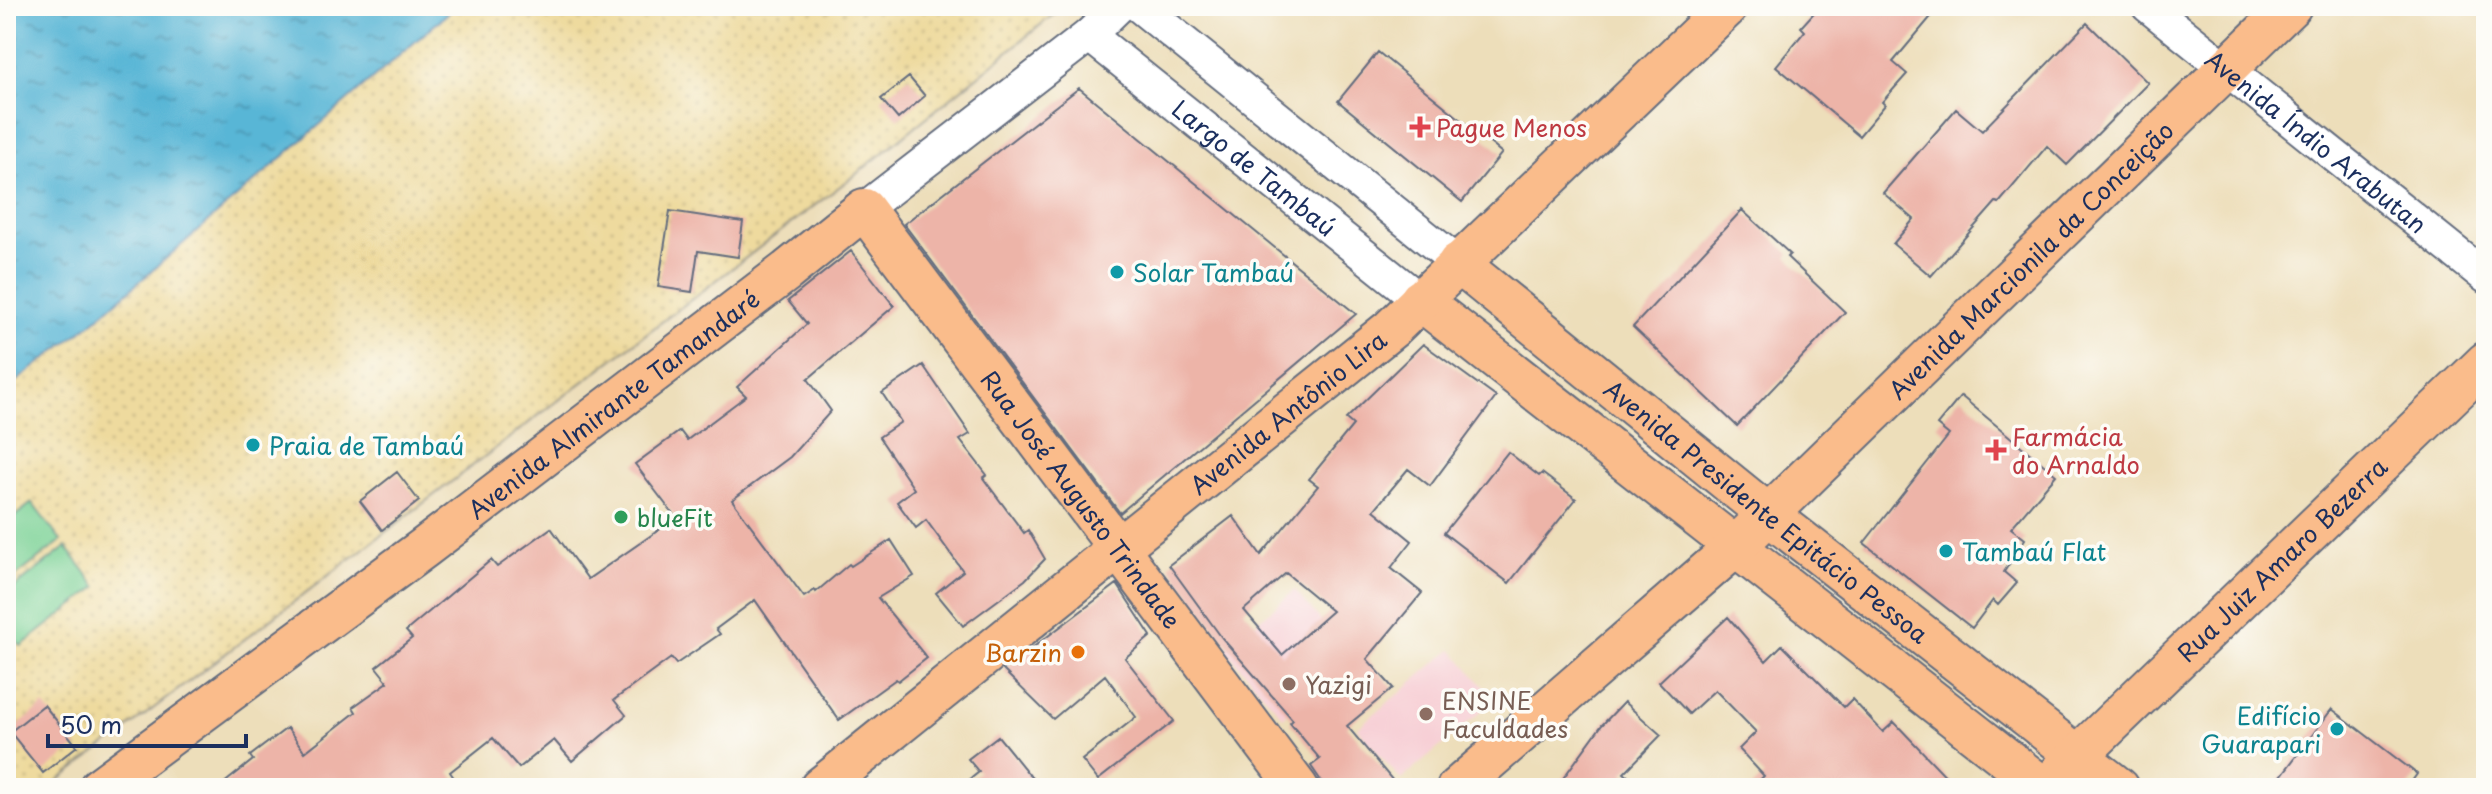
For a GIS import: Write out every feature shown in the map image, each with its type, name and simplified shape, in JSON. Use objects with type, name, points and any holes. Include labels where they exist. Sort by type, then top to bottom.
[{"type":"main road","name":"Avenida Antônio Lira","points":[[820,788],[1391,329],[1728,6]]},
{"type":"main road","name":"Avenida Marcionila da Conceição","points":[[1457,788],[1734,548],[2291,6]]},
{"type":"main road","name":"Rua José Augusto Trindade","points":[[864,209],[1298,788]]},
{"type":"main road","name":"Avenida Almirante Tamandaré","points":[[123,781],[864,209]]},
{"type":"main road","name":"Avenida Presidente Epitácio Pessoa","points":[[1458,263],[1769,515],[2119,788]]},
{"type":"main road","name":"Avenida Presidente Epitácio Pessoa","points":[[1420,300],[2043,788],[2078,756]]},
{"type":"main road","name":"Rua Juiz Amaro Bezerra","points":[[2078,756],[2486,362]]},
{"type":"street","name":"Avenida Almirante Tamandaré","points":[[864,209],[1089,35],[1119,6]]},
{"type":"street","points":[[1139,6],[1458,263]]},
{"type":"street","name":"Avenida Índio Arabutan","points":[[2148,6],[2486,277]]},
{"type":"street","name":"Largo de Tambaú","points":[[1089,35],[1420,300]]},
{"type":"shaded area","name":"Yazigi","points":[[1295,590],[1353,658],[1283,717],[1225,649]]},
{"type":"shaded area","name":"ENSINE Faculdades","points":[[1452,649],[1495,700],[1401,780],[1357,728]]},
{"type":"sand","name":"Praia de Tambaú","points":[[456,6],[1064,6],[864,168],[49,788],[6,788],[6,389],[93,322]]},
{"type":"green space","points":[[32,503],[61,541],[6,584],[6,523]]},
{"type":"green space","points":[[66,547],[97,587],[21,646],[6,627],[6,594]]},
{"type":"water","points":[[6,6],[456,6],[93,322],[6,389]]},
{"type":"building","points":[[1820,6],[1940,6],[1893,62],[1907,74],[1882,102],[1885,105],[1859,136],[1776,66],[1805,31],[1801,27]]},
{"type":"building","points":[[2087,23],[2148,83],[2067,165],[2047,146],[1931,276],[1893,244],[1914,219],[1883,193],[1956,109],[1982,131]]},
{"type":"building","name":"Pague Menos","points":[[1378,52],[1502,153],[1462,202],[1338,101]]},
{"type":"building","points":[[909,77],[925,96],[898,119],[881,99]]},
{"type":"building","name":"Solar Tambaú","points":[[1079,88],[1356,314],[1120,513],[904,224]]},
{"type":"building","points":[[1742,210],[1790,254],[1787,257],[1845,312],[1737,426],[1633,327]]},
{"type":"building","points":[[670,211],[743,222],[738,257],[698,251],[692,292],[658,287]]},
{"type":"building","points":[[851,251],[894,306],[808,379],[831,411],[790,457],[732,500],[804,597],[816,592],[849,564],[851,566],[891,540],[914,576],[878,598],[927,658],[839,720],[755,600],[716,629],[720,634],[676,664],[671,658],[614,700],[626,715],[572,761],[554,740],[519,768],[493,738],[450,772],[461,788],[218,788],[253,760],[250,756],[287,728],[305,752],[356,712],[353,707],[388,682],[376,667],[412,638],[406,631],[491,560],[497,567],[551,528],[588,579],[676,518],[635,464],[680,431],[687,440],[746,396],[737,387],[807,324],[788,301]]},
{"type":"building","points":[[1423,344],[1496,397],[1430,486],[1408,469],[1374,510],[1412,541],[1391,568],[1422,593],[1367,659],[1393,688],[1347,726],[1399,788],[1326,788],[1311,766],[1320,759],[1290,723],[1293,720],[1222,638],[1169,565],[1233,516],[1261,555],[1318,486],[1309,479],[1353,425],[1346,419]],"holes":[[[1286,573],[1332,611],[1282,655],[1244,610]]]},
{"type":"building","points":[[923,365],[970,434],[960,440],[987,475],[983,478],[1024,533],[1028,530],[1045,559],[1025,580],[963,626],[936,593],[963,571],[926,520],[916,528],[897,502],[914,489],[879,437],[901,422],[882,393]]},
{"type":"building","name":"Tambaú Flat","points":[[1961,396],[2056,475],[2011,528],[2025,539],[2004,572],[2017,583],[1998,605],[1993,600],[1972,628],[1864,543],[1949,435],[1937,425]]},
{"type":"building","points":[[1508,452],[1576,499],[1509,583],[1444,533]]},
{"type":"building","points":[[397,472],[419,501],[382,530],[360,501]]},
{"type":"building","name":"Barzin","points":[[1117,584],[1151,636],[1125,658],[1174,721],[1098,780],[1082,760],[1136,717],[1105,675],[1053,719],[1003,670]]},
{"type":"building","points":[[1728,617],[1766,661],[1782,645],[1844,707],[1852,699],[1883,732],[1894,722],[1957,788],[1751,788],[1764,776],[1739,749],[1756,732],[1715,690],[1689,714],[1659,682]]},
{"type":"building","points":[[1624,702],[1661,735],[1624,773],[1642,788],[1556,788],[1602,725]]},
{"type":"building","points":[[44,705],[77,746],[43,773],[10,732]]},
{"type":"building","name":"Edifício Guarapari","points":[[2332,709],[2417,774],[2407,788],[2272,788]]},
{"type":"building","points":[[998,736],[1040,788],[959,788],[979,772],[968,759]]},
{"type":"place","name":"Pague Menos","points":[[1420,127]]},
{"type":"place","name":"Solar Tambaú","points":[[1117,272]]},
{"type":"place","name":"Praia de Tambaú","points":[[253,445]]},
{"type":"place","name":"Farmácia do Arnaldo","points":[[1996,450]]},
{"type":"place","name":"blueFit","points":[[621,517]]},
{"type":"place","name":"Tambaú Flat","points":[[1946,551]]},
{"type":"place","name":"Barzin","points":[[1078,652]]},
{"type":"place","name":"Yazigi","points":[[1289,684]]},
{"type":"place","name":"ENSINE Faculdades","points":[[1426,714]]},
{"type":"place","name":"Edifício Guarapari","points":[[2337,729]]}]
